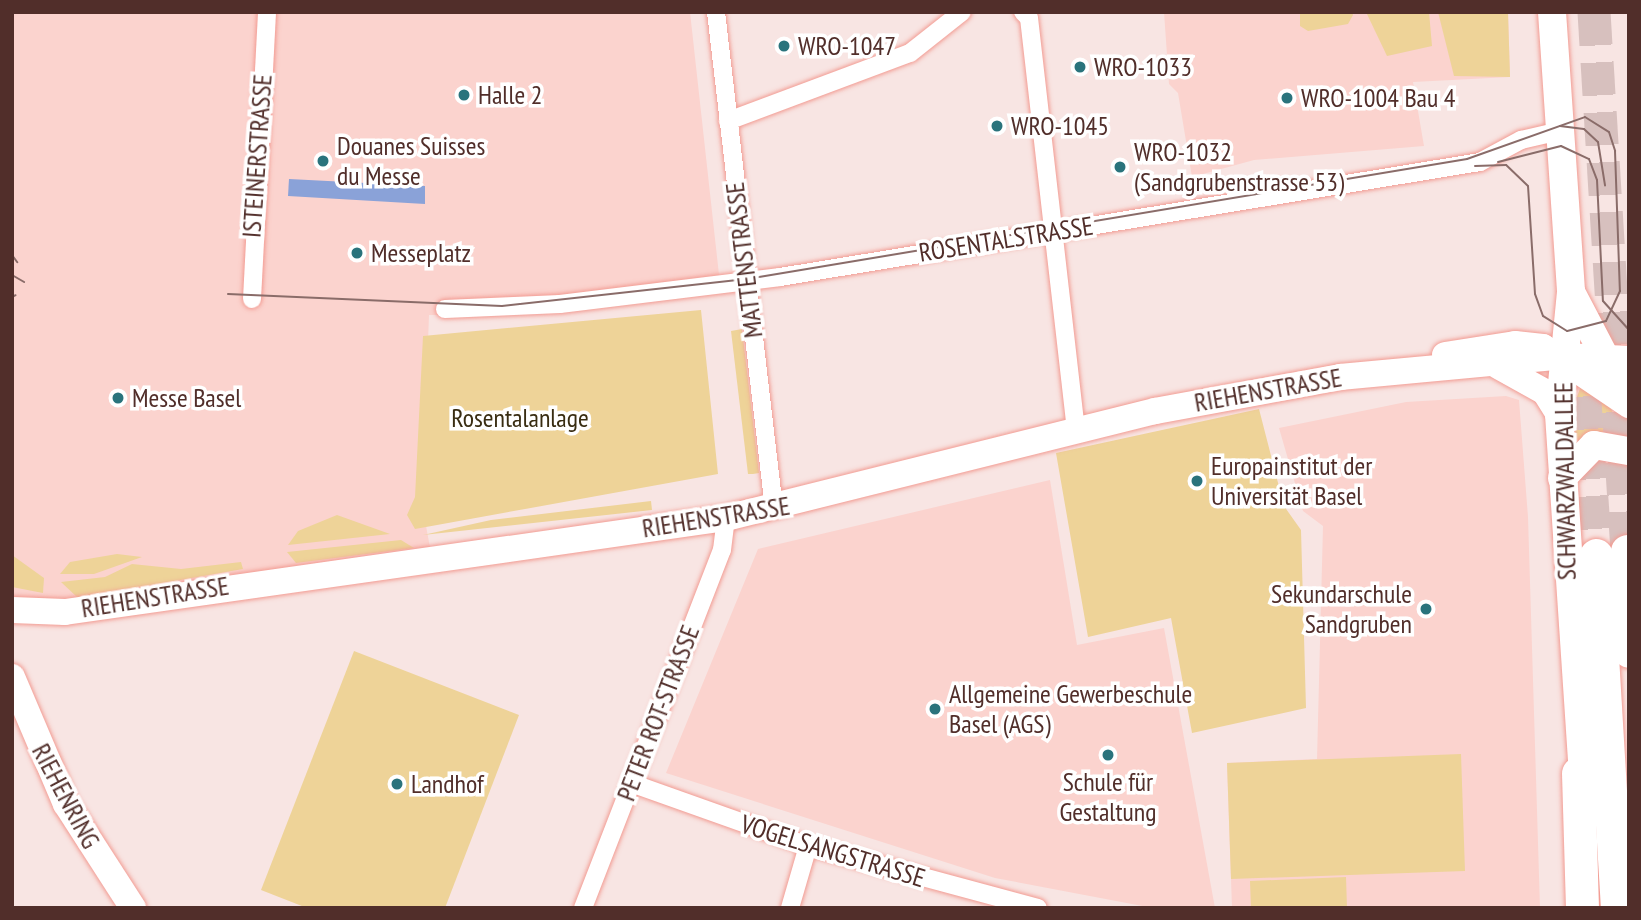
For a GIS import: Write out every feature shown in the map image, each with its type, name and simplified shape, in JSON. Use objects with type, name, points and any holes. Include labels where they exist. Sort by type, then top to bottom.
[{"type":"highway","points":[[1611,553],[1629,651]]},
{"type":"highway","points":[[1611,553],[1605,704],[1617,908]]},
{"type":"highway","points":[[1589,907],[1599,741],[1605,704]]},
{"type":"highway","points":[[1578,773],[1589,907]]},
{"type":"main road","name":"SCHWARZWALDALLEE","points":[[1552,12],[1571,292],[1559,414],[1578,773]]},
{"type":"main road","points":[[1571,292],[1619,358],[1629,404]]},
{"type":"main road","name":"RIEHENSTRASSE","points":[[1410,368],[1453,353],[1515,344],[1565,356]]},
{"type":"main road","points":[[1565,356],[1629,404]]},
{"type":"main road","name":"RIEHENSTRASSE","points":[[12,610],[65,612],[726,518],[774,509],[1212,399],[1410,368],[1498,366],[1565,356],[1619,358]]},
{"type":"main road","points":[[1498,366],[1545,392],[1559,414]]},
{"type":"main road","points":[[1562,478],[1594,445],[1629,451]]},
{"type":"main road","name":"RIEHENRING","points":[[12,677],[66,804],[133,908]]},
{"type":"street","name":"ISTEINERSTRASSE","points":[[252,299],[267,12]]},
{"type":"street","name":"MATTENSTRASSE","points":[[716,12],[774,509]]},
{"type":"street","points":[[728,121],[910,53],[962,12]]},
{"type":"street","points":[[1023,12],[1029,18],[1049,228],[1076,431]]},
{"type":"street","name":"ROSENTALSTRASSE","points":[[445,309],[512,309],[747,282],[1049,228],[1480,162],[1521,140],[1560,131]]},
{"type":"street","name":"PETER ROT-STRASSE","points":[[583,908],[725,540],[726,518]]},
{"type":"street","name":"VOGELSANGSTRASSE","points":[[631,783],[973,901],[1038,908]]},
{"type":"street","points":[[790,908],[808,846]]},
{"type":"shaded area","points":[[12,12],[690,12],[721,293],[507,315],[429,315],[422,504],[431,553],[69,606],[12,604]]},
{"type":"shaded area","points":[[1164,12],[1508,12],[1510,77],[1413,82],[1424,146],[1254,160],[1192,177],[1178,93],[1169,84]]},
{"type":"shaded area","name":"Sekundarschule Sandgruben","points":[[1506,396],[1519,400],[1528,517],[1540,908],[1232,908],[1227,763],[1317,759],[1323,526],[1303,511],[1279,428],[1406,402]]},
{"type":"shaded area","name":"Allgemeine Gewerbeschule Basel (AGS)","points":[[1050,480],[1077,645],[1164,628],[1215,908],[1153,908],[995,878],[666,773],[758,549]]},
{"type":"green space","points":[[1300,12],[1352,12],[1353,15],[1348,24],[1308,31],[1300,26]]},
{"type":"green space","points":[[1366,12],[1429,12],[1432,46],[1387,56]]},
{"type":"green space","points":[[1438,12],[1508,12],[1510,77],[1454,76]]},
{"type":"green space","name":"Rosentalanlage","points":[[701,310],[718,474],[415,529],[407,515],[415,497],[423,336]]},
{"type":"green space","points":[[742,329],[759,473],[753,474],[748,474],[731,331]]},
{"type":"green space","points":[[1581,386],[1606,399],[1626,439],[1573,455],[1568,421]]},
{"type":"green space","points":[[1259,409],[1284,506],[1301,530],[1306,708],[1192,733],[1171,618],[1088,637],[1056,453]]},
{"type":"green space","points":[[651,501],[652,510],[423,535],[491,520]]},
{"type":"green space","points":[[337,515],[390,534],[288,545],[298,531]]},
{"type":"green space","points":[[401,540],[414,548],[296,563],[287,552]]},
{"type":"green space","points":[[117,554],[142,557],[94,574],[60,574],[70,562]]},
{"type":"green space","points":[[12,555],[44,578],[43,593],[12,587]]},
{"type":"green space","points":[[241,562],[243,569],[78,598],[61,582],[105,577],[132,564],[181,569]]},
{"type":"green space","name":"Landhof","points":[[354,651],[519,715],[445,908],[307,908],[261,890]]},
{"type":"green space","points":[[1461,754],[1465,871],[1231,879],[1227,763]]},
{"type":"green space","points":[[1346,877],[1347,908],[1251,908],[1250,881]]},
{"type":"water","points":[[289,179],[425,186],[425,204],[288,196]]},
{"type":"tunnel","points":[[1594,12],[1627,551]]},
{"type":"tunnel","points":[[1581,346],[1596,555]]},
{"type":"tram line","points":[[12,12],[12,71]]},
{"type":"tram line","points":[[228,294],[502,306],[747,279],[1467,159],[1585,117],[1609,132],[1615,151],[1620,291],[1606,321],[1567,331],[1543,316],[1535,294],[1528,186],[1506,165],[1475,166]]},
{"type":"tram line","points":[[1560,126],[1584,129],[1598,142],[1605,185]]},
{"type":"tram line","points":[[1498,162],[1561,146],[1589,159],[1597,180],[1603,301],[1629,330]]},
{"type":"tram line","points":[[12,255],[17,262]]},
{"type":"tram line","points":[[12,275],[24,282]]},
{"type":"tram line","points":[[12,297],[16,295]]},
{"type":"place","name":"WRO-1047","points":[[784,46]]},
{"type":"place","name":"WRO-1033","points":[[1080,67]]},
{"type":"place","name":"Halle 2","points":[[464,95]]},
{"type":"place","name":"WRO-1004 Bau 4","points":[[1287,98]]},
{"type":"place","name":"WRO-1045","points":[[997,126]]},
{"type":"place","name":"Douanes Suisses du Messe","points":[[323,161]]},
{"type":"place","name":"WRO-1032 (Sandgrubenstrasse 53)","points":[[1120,167]]},
{"type":"place","name":"Messeplatz","points":[[357,253]]},
{"type":"place","name":"Messe Basel","points":[[118,398]]},
{"type":"place","name":"Europainstitut der Universität Basel","points":[[1197,481]]},
{"type":"place","name":"Sekundarschule Sandgruben","points":[[1426,609]]},
{"type":"place","name":"Allgemeine Gewerbeschule Basel (AGS)","points":[[935,709]]},
{"type":"place","name":"Schule für Gestaltung","points":[[1108,755]]},
{"type":"place","name":"Landhof","points":[[397,784]]}]
